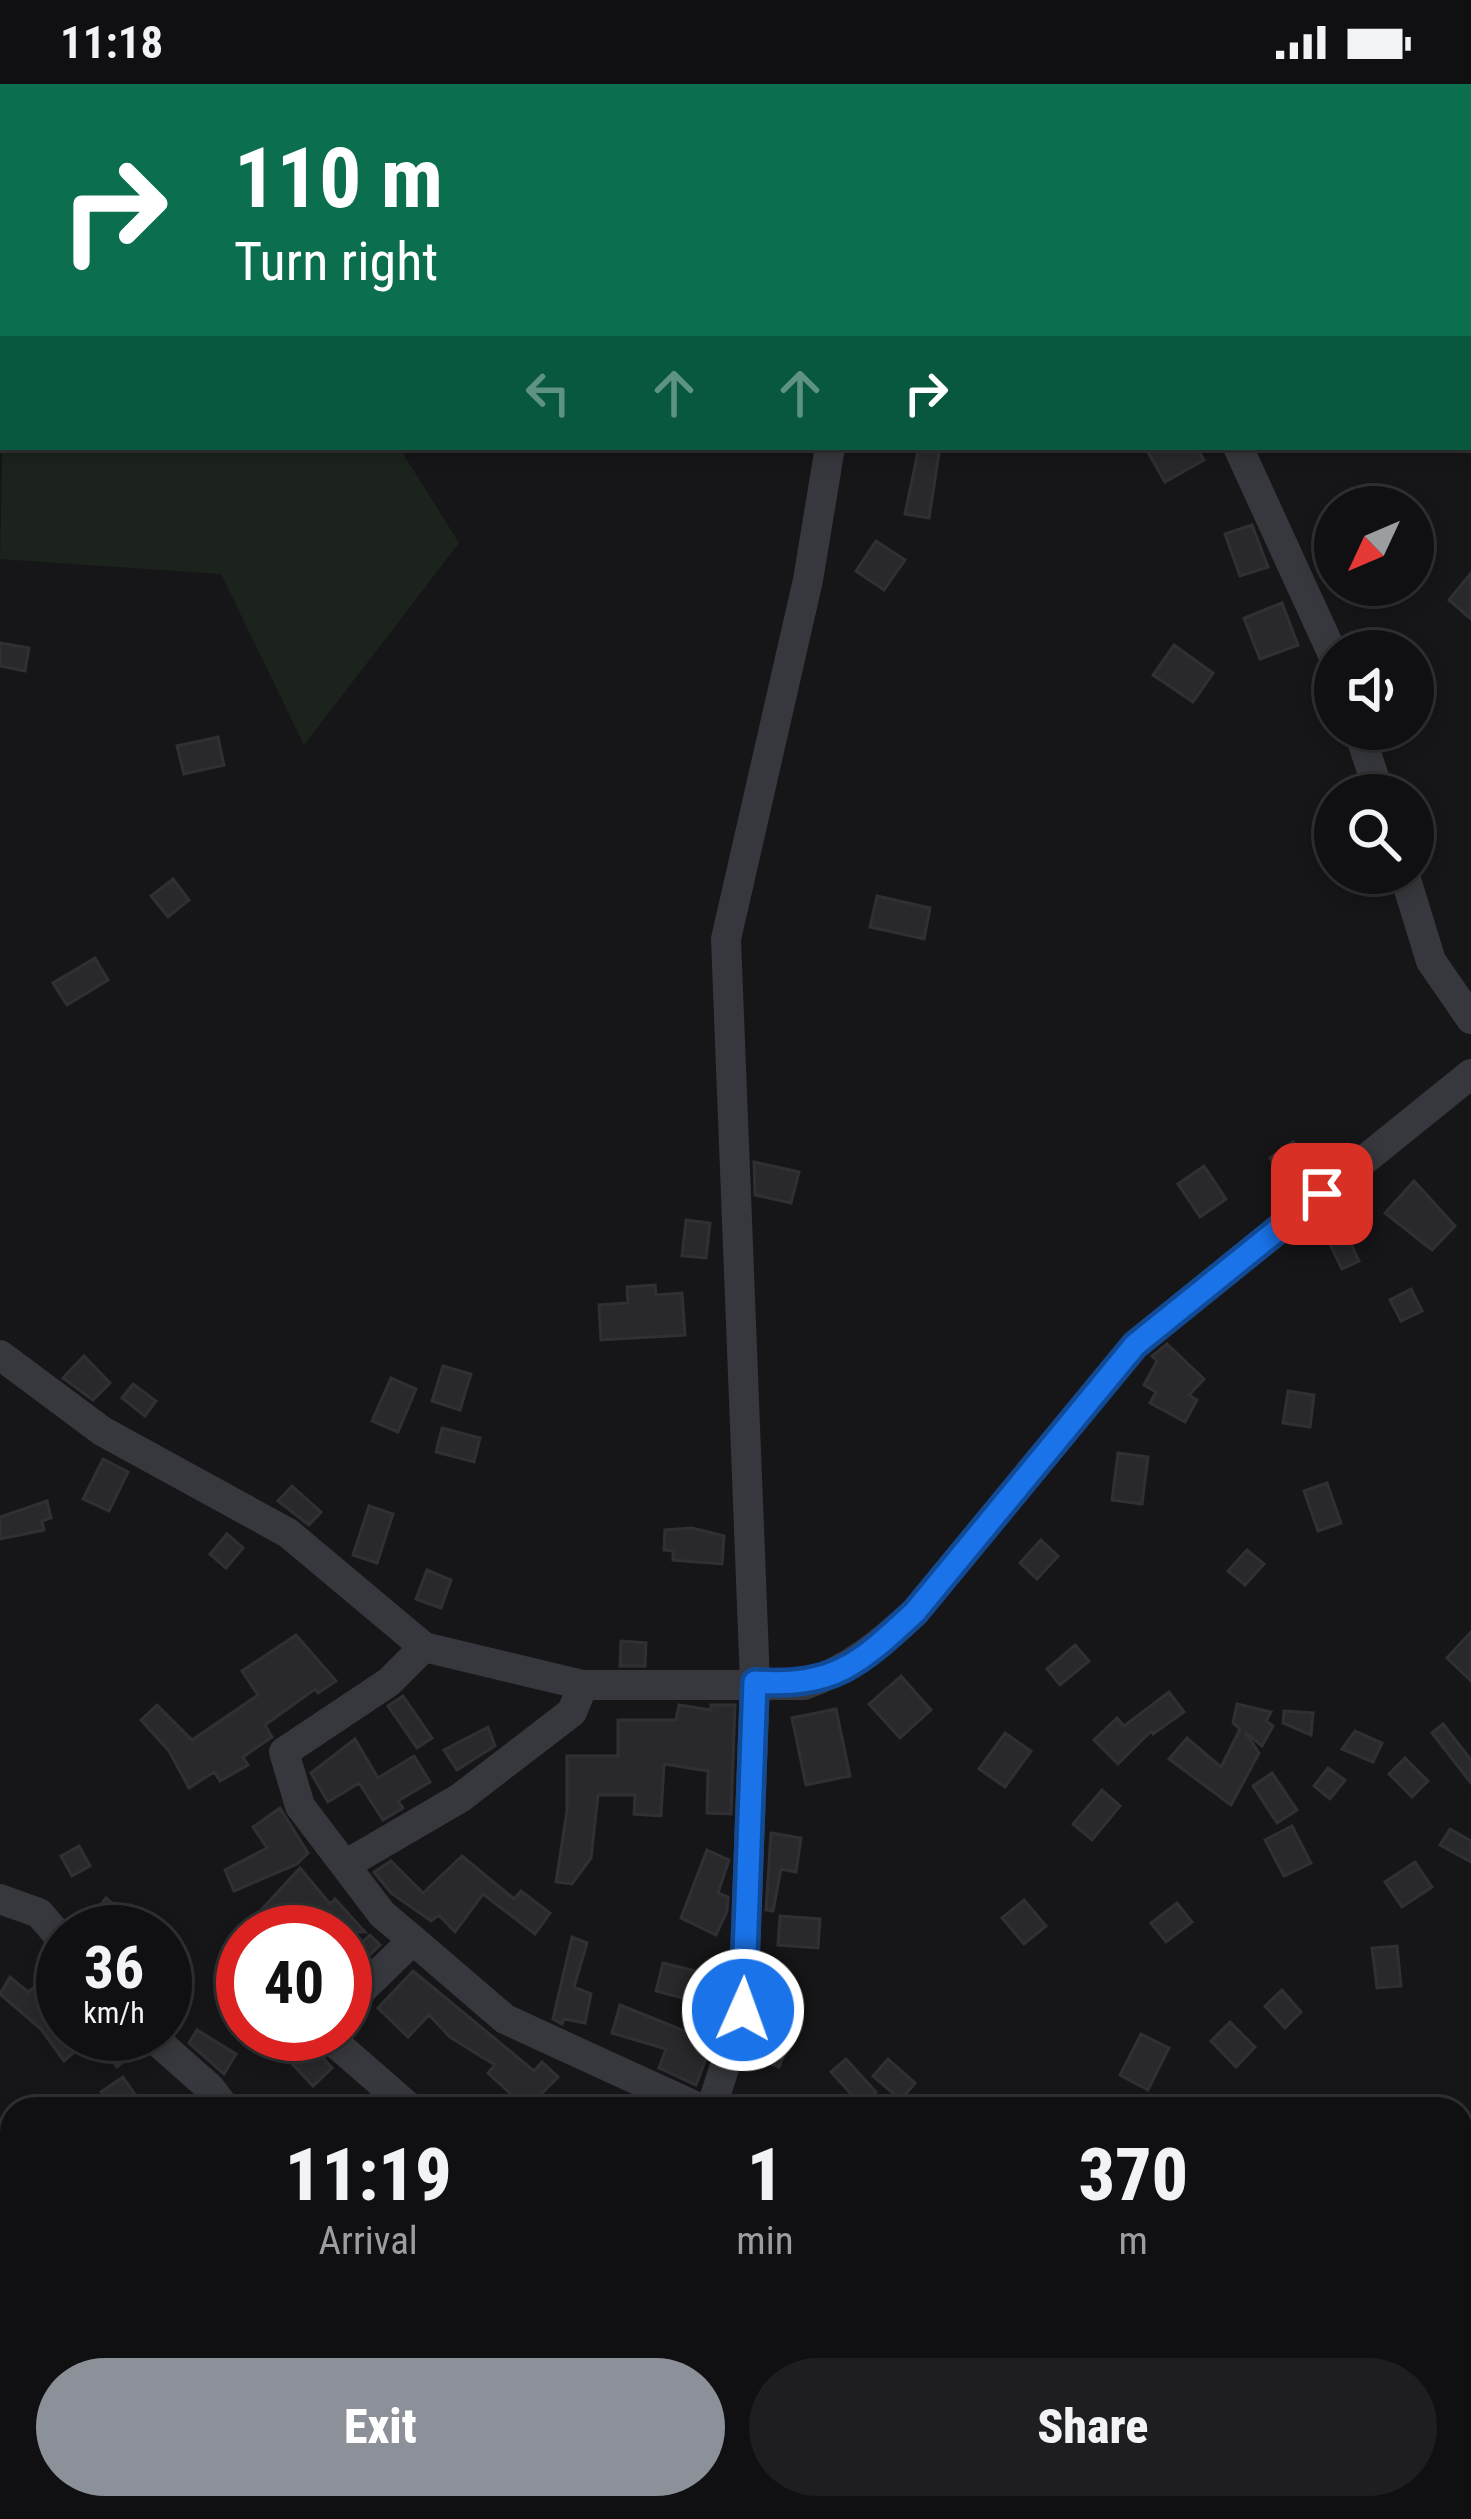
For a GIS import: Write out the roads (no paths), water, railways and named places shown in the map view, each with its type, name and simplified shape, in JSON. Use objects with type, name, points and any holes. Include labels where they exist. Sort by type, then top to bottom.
[{"type":"street","points":[[715,2097],[743,2010],[755,1682],[726,939],[808,580],[830,450]]},
{"type":"street","points":[[1239,450],[1322,630]]},
{"type":"street","points":[[1410,894],[1431,961],[1471,1018]]},
{"type":"street","points":[[0,1355],[102,1431],[288,1533],[424,1647],[583,1685],[804,1685],[832,1675],[882,1642],[915,1612],[1135,1345],[1471,1074]]},
{"type":"street","points":[[424,1647],[389,1682],[284,1751],[300,1806],[382,1914],[506,2020],[647,2097]]},
{"type":"street","points":[[345,1865],[460,1798],[572,1712],[583,1685]]},
{"type":"street","points":[[0,1899],[36,1912]]},
{"type":"street","points":[[372,1980],[413,1940]]},
{"type":"street","points":[[180,2061],[217,2097]]},
{"type":"street","points":[[352,2061],[389,2097]]}]
